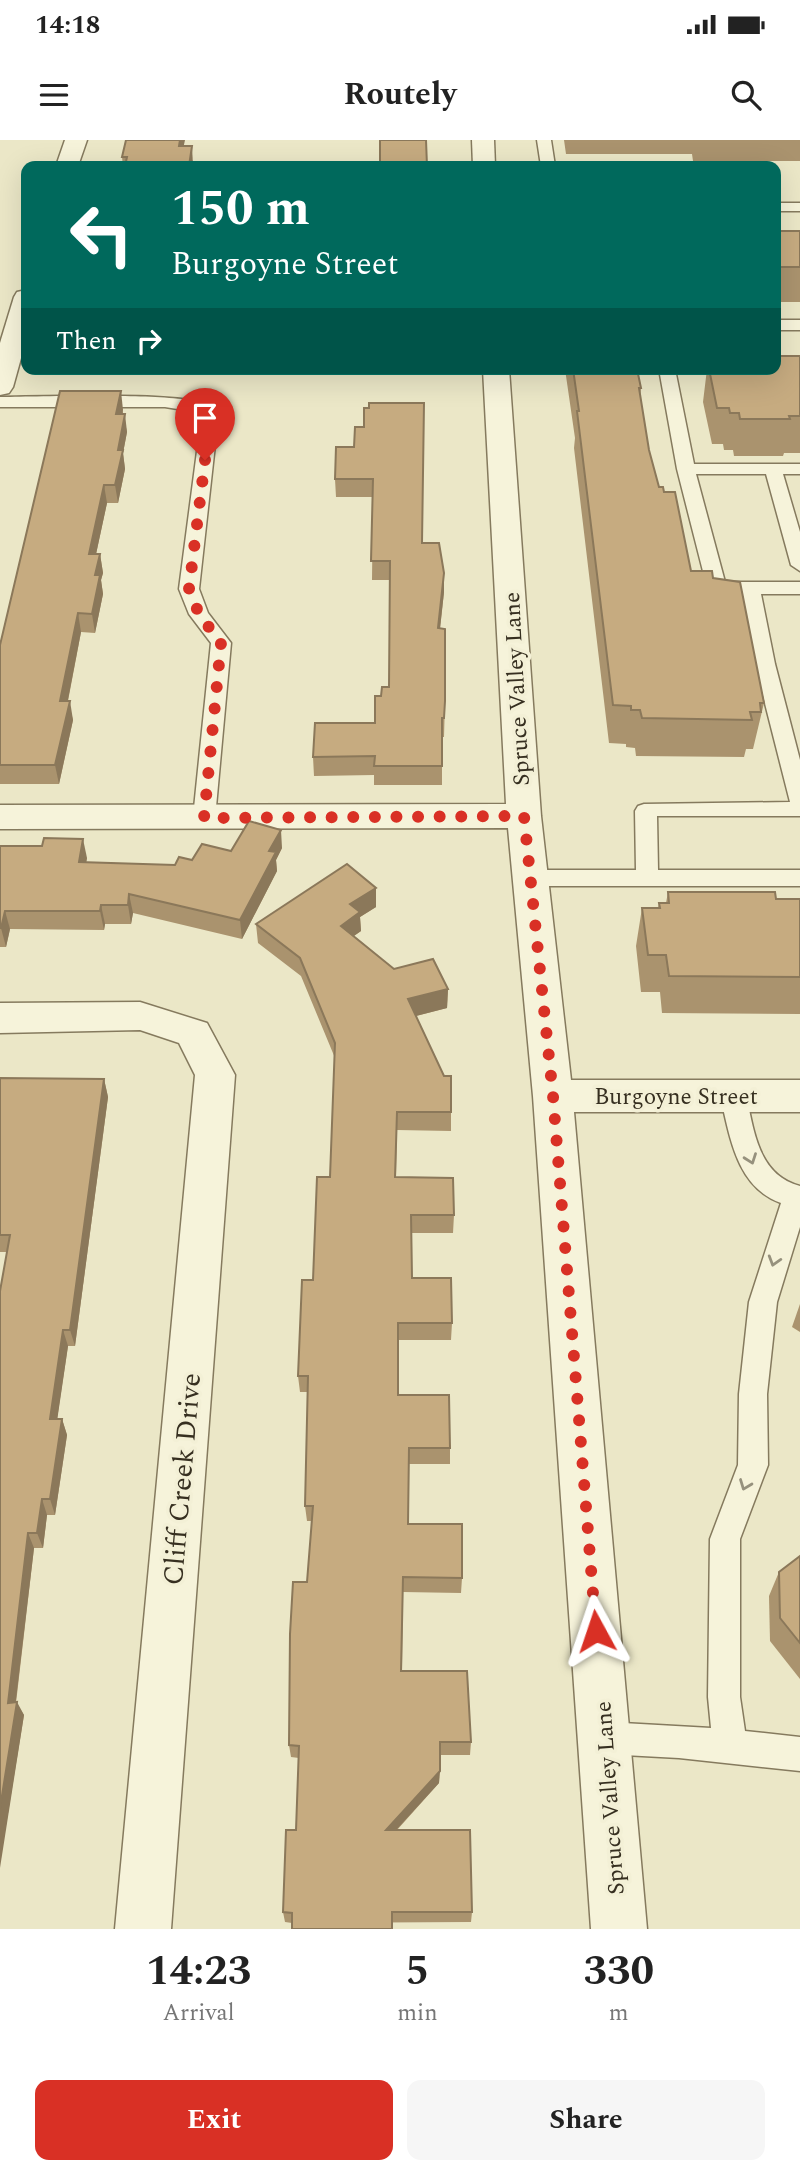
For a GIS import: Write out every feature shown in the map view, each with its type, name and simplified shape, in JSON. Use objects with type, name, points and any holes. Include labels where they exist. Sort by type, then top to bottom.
[{"type":"street","points":[[69,161],[76,140]]},
{"type":"street","points":[[482,140],[484,161]]},
{"type":"street","points":[[0,387],[21,314]]},
{"type":"street","name":"Spruce Valley Lane","points":[[496,375],[524,816],[553,1096],[619,1929]]},
{"type":"street","points":[[0,817],[524,816]]},
{"type":"street","name":"Cliff Creek Drive","points":[[0,1018],[140,1016],[193,1034],[215,1075],[143,1929]]},
{"type":"street","name":"Burgoyne Street","points":[[553,1096],[800,1096]]},
{"type":"lane","points":[[544,140],[547,161]]},
{"type":"lane","points":[[781,207],[800,207]]},
{"type":"lane","points":[[781,325],[800,325]]},
{"type":"lane","points":[[668,375],[686,469],[717,587],[800,588]]},
{"type":"lane","points":[[0,401],[165,401],[211,409],[189,589],[199,614],[221,643],[204,818]]},
{"type":"lane","points":[[686,469],[800,469]]},
{"type":"lane","points":[[773,469],[800,565]]},
{"type":"lane","points":[[750,588],[765,664],[800,801]]},
{"type":"lane","points":[[647,878],[646,811],[800,809]]},
{"type":"lane","points":[[532,878],[800,878]]},
{"type":"lane","points":[[730,1747],[724,1697],[725,1539],[753,1465],[753,1394],[763,1302],[798,1197],[770,1186],[752,1165],[733,1095]]},
{"type":"lane","points":[[605,1738],[679,1741],[800,1754]]},
{"type":"building","points":[[126,140],[180,140],[179,146],[192,146],[190,161],[126,161],[127,157],[122,157]]},
{"type":"building","points":[[380,140],[426,140],[427,161],[380,161]]},
{"type":"building","points":[[781,231],[800,231],[800,267],[781,267]]},
{"type":"building","points":[[781,356],[800,356],[800,416],[789,416],[790,419],[740,419],[739,413],[730,413],[729,408],[717,408],[710,375],[781,375]]},
{"type":"building","points":[[574,375],[638,375],[649,450],[659,487],[663,487],[664,492],[675,492],[691,571],[712,571],[713,578],[740,582],[764,703],[760,703],[761,712],[750,712],[752,720],[642,718],[640,710],[631,710],[631,706],[613,705]]},
{"type":"building","points":[[60,391],[121,391],[116,414],[125,414],[118,450],[123,450],[115,485],[104,485],[89,554],[100,554],[95,575],[100,575],[92,614],[78,613],[60,701],[70,701],[55,765],[0,765],[0,645]]},
{"type":"building","points":[[369,403],[424,403],[422,543],[439,543],[444,573],[438,628],[445,629],[442,766],[374,766],[375,756],[313,757],[315,723],[375,723],[375,696],[381,696],[382,687],[389,687],[390,561],[371,561],[373,479],[335,479],[336,447],[354,447],[355,427],[364,427],[364,408],[369,408]]},
{"type":"building","points":[[249,821],[281,830],[269,851],[276,852],[240,920],[129,894],[128,905],[101,905],[100,911],[5,911],[0,928],[0,846],[42,846],[44,838],[83,839],[79,862],[175,865],[179,857],[192,860],[202,844],[231,851]]},
{"type":"building","points":[[347,864],[376,888],[350,904],[360,912],[341,926],[394,969],[433,959],[448,989],[408,999],[444,1076],[451,1076],[451,1112],[397,1112],[395,1177],[453,1178],[454,1215],[411,1215],[412,1278],[451,1278],[452,1323],[398,1323],[398,1395],[449,1395],[450,1448],[409,1448],[408,1524],[462,1524],[462,1578],[403,1577],[401,1671],[467,1671],[471,1742],[440,1742],[440,1771],[386,1830],[470,1830],[472,1912],[392,1912],[392,1929],[292,1929],[292,1913],[283,1912],[286,1830],[296,1830],[299,1746],[289,1745],[290,1634],[293,1582],[307,1582],[313,1506],[305,1506],[308,1376],[298,1376],[302,1280],[313,1280],[317,1177],[330,1177],[335,1043],[300,958],[256,924]]},
{"type":"building","points":[[668,892],[775,892],[776,899],[800,899],[800,977],[669,976],[666,955],[648,955],[642,908],[660,908],[659,903],[669,903]]},
{"type":"building","points":[[0,1078],[104,1079],[70,1330],[63,1330],[50,1419],[62,1419],[50,1499],[42,1499],[37,1533],[28,1533],[8,1703],[17,1702],[0,1808],[0,1291],[10,1235],[0,1235]]},
{"type":"building","points":[[800,1556],[800,1643],[780,1618],[779,1572]]},
{"type":"route","points":[[205,460],[189,589],[199,614],[221,643],[204,818],[524,816],[553,1096],[596,1631]]}]
